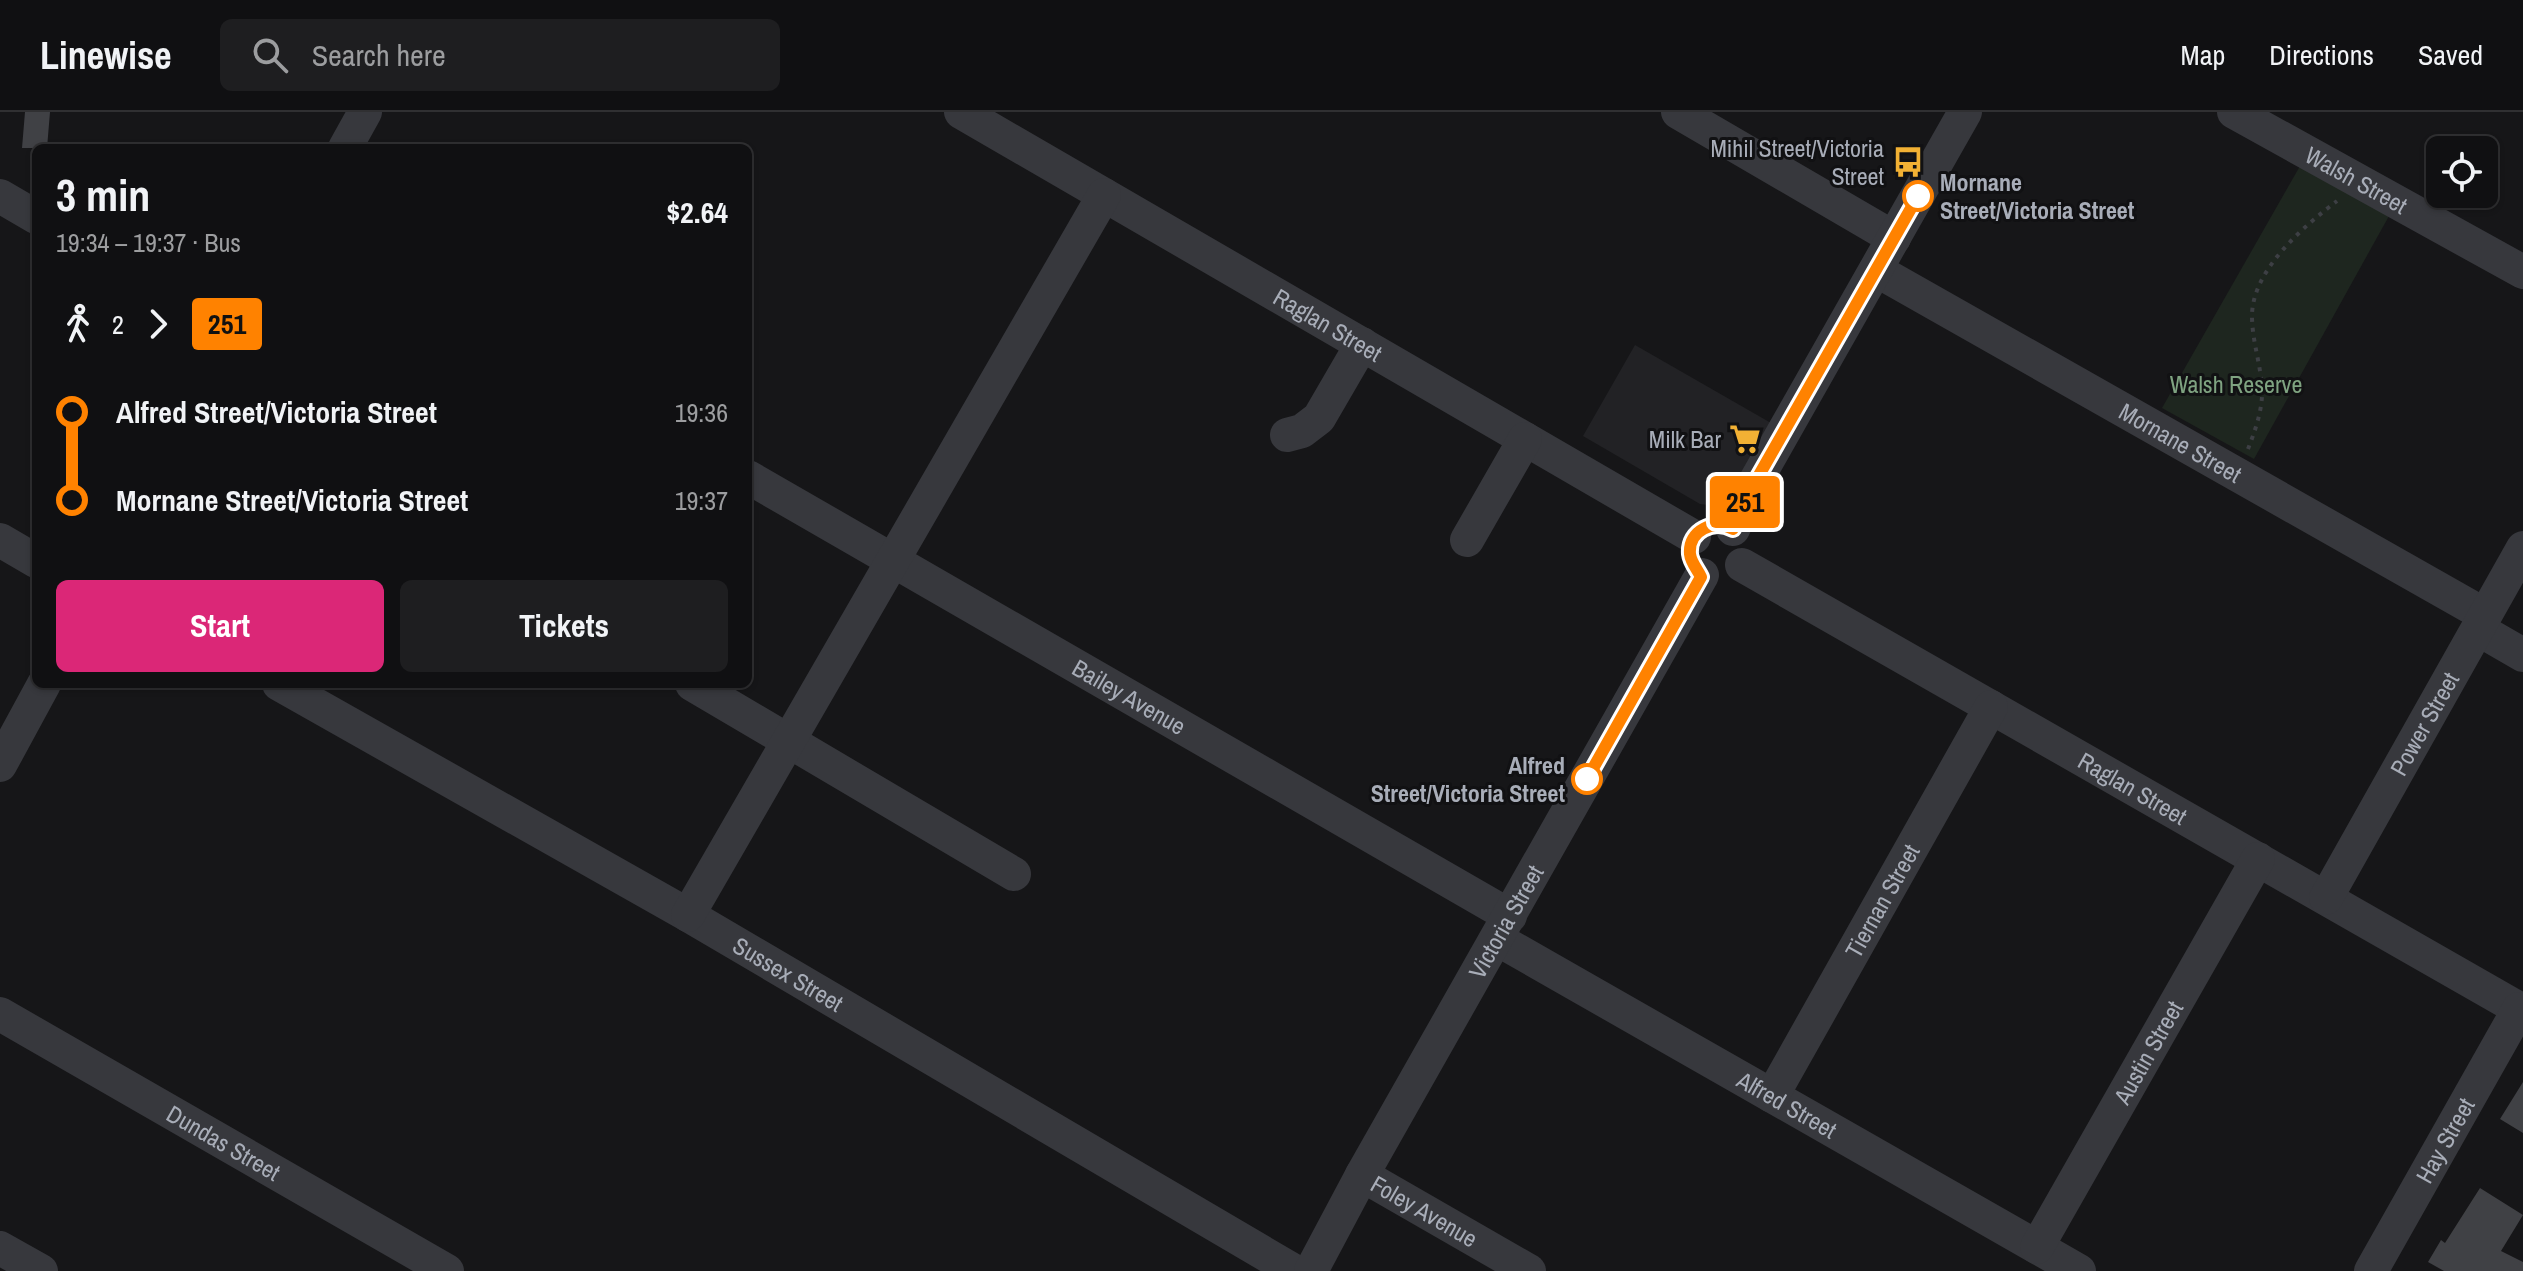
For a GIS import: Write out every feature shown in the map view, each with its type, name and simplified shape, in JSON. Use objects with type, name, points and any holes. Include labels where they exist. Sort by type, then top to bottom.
[{"type":"street","points":[[347,144],[365,112]]},
{"type":"street","name":"Raglan Street","points":[[961,112],[1694,537]]},
{"type":"street","points":[[1678,112],[1894,238]]},
{"type":"street","points":[[1733,529],[1754,484],[1965,112]]},
{"type":"street","name":"Walsh Street","points":[[2234,112],[2523,272]]},
{"type":"street","points":[[688,915],[1104,195]]},
{"type":"street","points":[[0,196],[32,215]]},
{"type":"street","name":"Mornane Street","points":[[1876,270],[2482,622],[2523,655]]},
{"type":"street","points":[[1287,435],[1302,431],[1319,418],[1362,344]]},
{"type":"street","points":[[1467,540],[1525,439]]},
{"type":"street","name":"Bailey Avenue","points":[[752,479],[1503,927]]},
{"type":"street","points":[[1711,525],[1726,525],[1733,529],[1743,541],[1745,557],[1742,565],[1736,573],[1720,580],[1702,575],[1692,562],[1690,545],[1694,537],[1711,525]]},
{"type":"street","points":[[0,540],[32,559]]},
{"type":"street","name":"Power Street","points":[[2326,898],[2523,548]]},
{"type":"street","name":"Raglan Street","points":[[1742,565],[2521,1010]]},
{"type":"street","name":"Victoria Street","points":[[1311,1271],[1362,1175],[1702,575]]},
{"type":"street","points":[[5,742],[41,688]]},
{"type":"street","name":"Sussex Street","points":[[286,688],[688,915],[1294,1271]]},
{"type":"street","points":[[699,688],[1014,874]]},
{"type":"street","name":"Tiernan Street","points":[[1772,1096],[1991,707]]},
{"type":"street","name":"Austin Street","points":[[2037,1247],[2258,859]]},
{"type":"street","name":"Alfred Street","points":[[1503,927],[1772,1096],[2079,1271]]},
{"type":"street","name":"Hay Street","points":[[2371,1271],[2521,1010]]},
{"type":"street","name":"Dundas Street","points":[[0,1014],[447,1271]]},
{"type":"street","name":"Foley Avenue","points":[[1362,1175],[1529,1271]]},
{"type":"street","points":[[0,1248],[41,1271]]},
{"type":"path","points":[[2246,453],[2257,427],[2262,391],[2252,313],[2260,287],[2272,263],[2290,241],[2361,182]]},
{"type":"shaded area","points":[[1635,345],[1771,423],[1725,507],[1700,504],[1583,436]]},
{"type":"green space","name":"Walsh Reserve","points":[[2300,166],[2389,216],[2254,459],[2162,408]]},
{"type":"building","points":[[25,112],[50,112],[47,144],[22,148]]},
{"type":"building","points":[[2523,1082],[2523,1133],[2500,1119]]},
{"type":"building","points":[[2480,1188],[2523,1215],[2501,1251],[2523,1262],[2523,1271],[2444,1271],[2428,1262],[2441,1240],[2445,1243]]},
{"type":"bus line","name":"251","points":[[1587,779],[1702,575],[1696,570],[1690,554],[1694,537],[1711,525],[1726,525],[1733,529],[1754,484],[1918,196]]},
{"type":"place","name":"Mihil Street/Victoria Street","points":[[1908,162]]},
{"type":"place","name":"Mornane Street/Victoria Street","points":[[1918,196]]},
{"type":"place","name":"Milk Bar","points":[[1745,439]]},
{"type":"place","name":"Alfred Street/Victoria Street","points":[[1587,779]]}]
